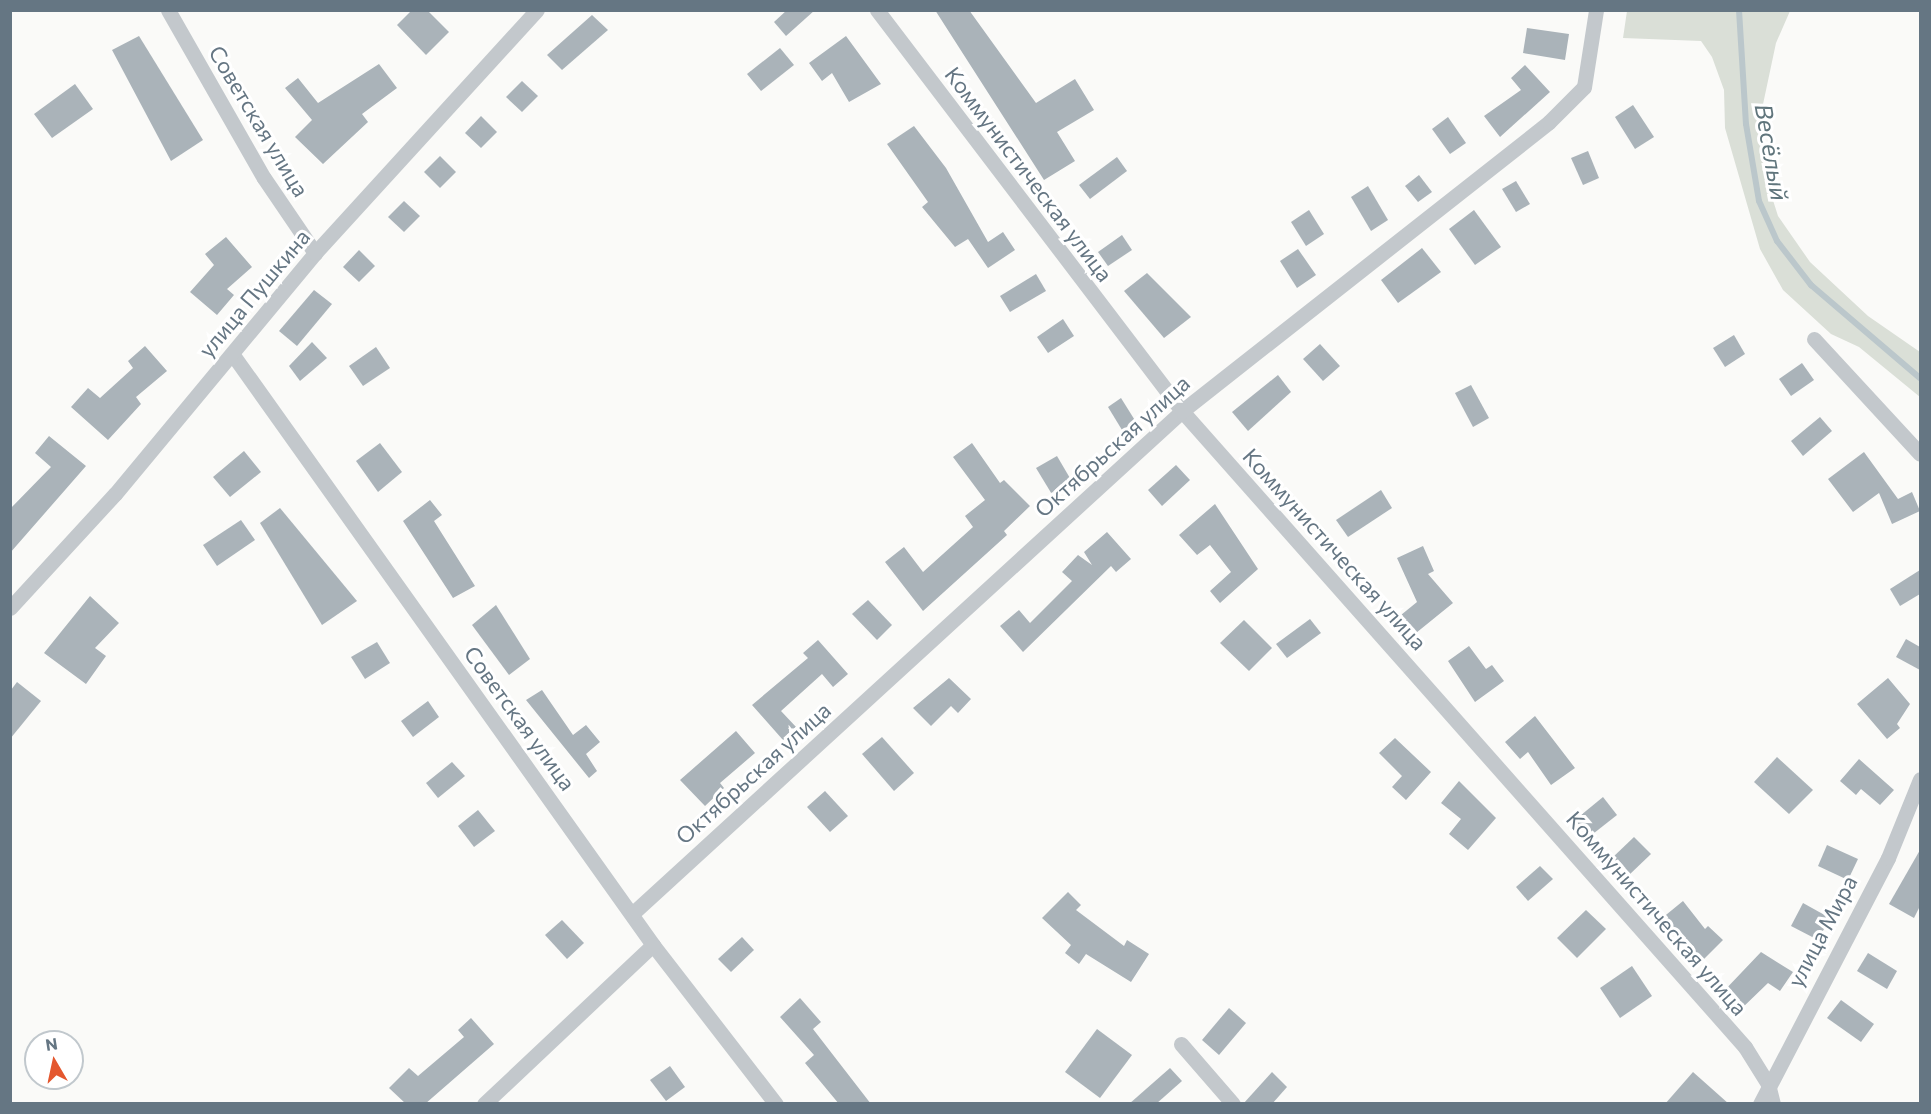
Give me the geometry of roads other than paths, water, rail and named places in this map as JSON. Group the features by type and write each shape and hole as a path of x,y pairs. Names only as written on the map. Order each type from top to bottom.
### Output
{"street":[{"name":"Советская улица","path":"168,10 264,178 315,253"},
{"name":"улица Пушкина","path":"10,608 233,355 315,253 537,10"},
{"name":"Коммунистическая улица","path":"877,10 1182,411 1745,1047 1768,1084 1773,1104"},
{"name":"Октябрьская улица","path":"633,914 1182,411 1549,122 1584,87 1596,10"},
{"path":"1814,339 1920,454"},
{"name":"Советская улица","path":"233,355 653,945 776,1104"},
{"name":"улица Мира","path":"1760,1104 1768,1084 1888,858 1920,779"},
{"path":"484,1104 653,945"},
{"path":"1181,1044 1233,1104"}],"waterway":[{"name":"Весёлый","path":"1739,10 1746,124 1759,201 1777,241 1811,285 1920,378"}]}
